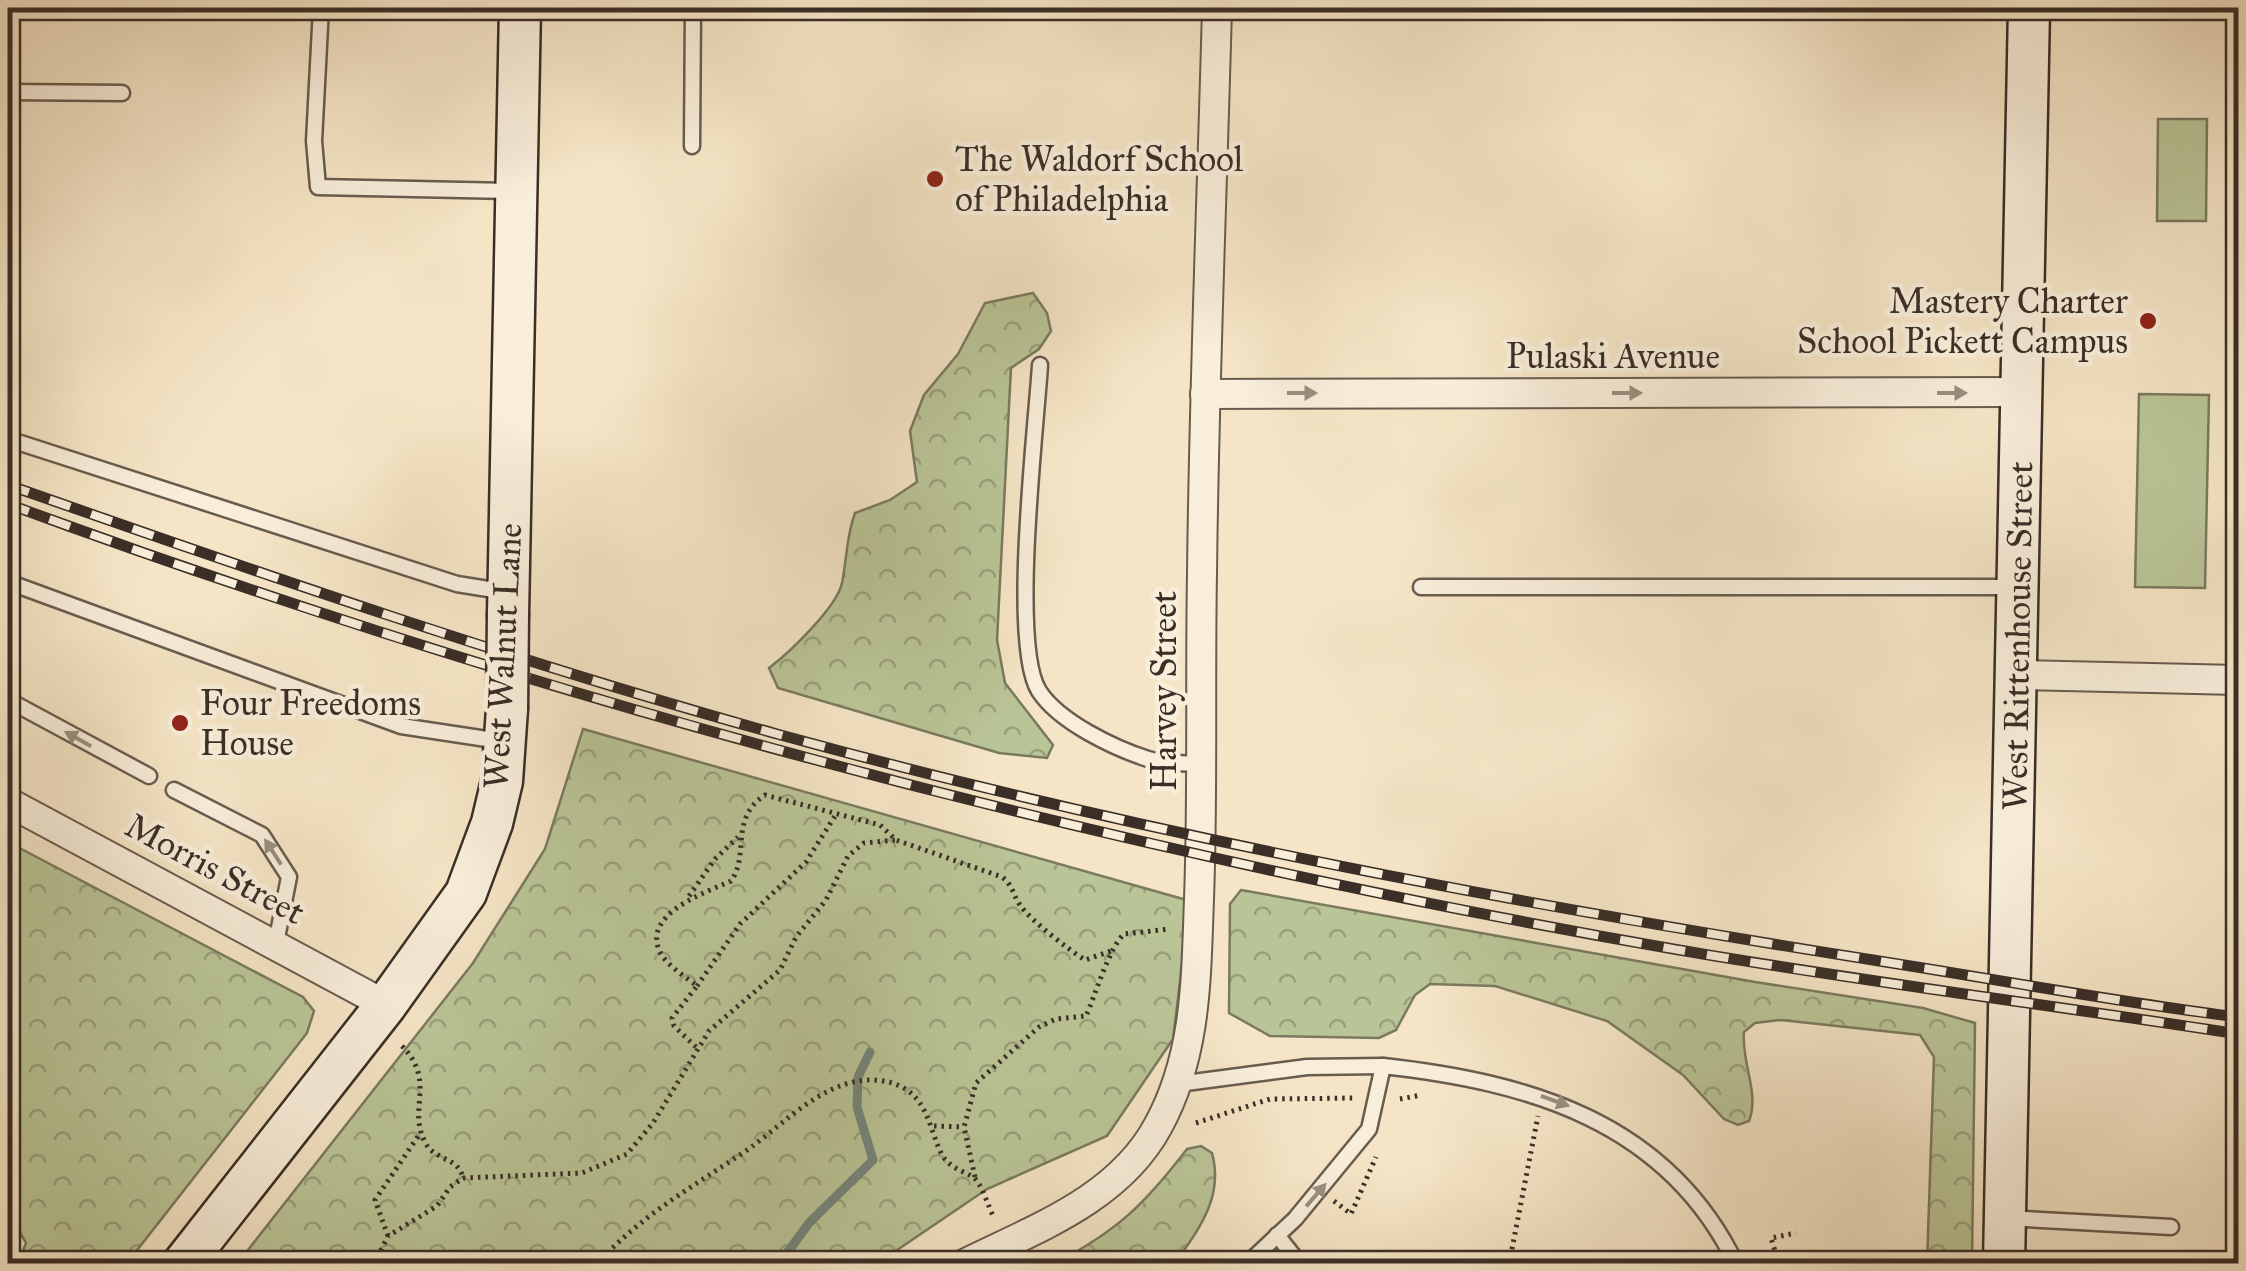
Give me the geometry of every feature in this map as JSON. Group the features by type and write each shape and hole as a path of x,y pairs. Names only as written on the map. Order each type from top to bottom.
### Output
{"street":[{"name":"West Walnut Lane","path":"184,1262 386,1004 466,893 492,823 506,726 520,8"},
{"name":"Harvey Street","path":"964,1264 1064,1215 1118,1176 1156,1130 1178,1084 1194,1010 1205,394 1217,8"},
{"name":"West Rittenhouse Street","path":"2004,1264 2029,8"},
{"name":"Pulaski Avenue","path":"1205,394 2022,392"},
{"path":"2018,675 2238,680"},
{"name":"Morris Street","path":"8,802 386,1004"}],"lane":[{"path":"321,8 314,141 318,186 516,191"},
{"path":"692,146 693,8"},
{"path":"8,92 122,93"},
{"path":"1040,365 1025,609 1032,676 1050,702 1086,729 1151,760 1201,764"},
{"path":"8,439 508,603"},
{"path":"8,582 401,726 506,726"},
{"path":"1421,587 2019,586"},
{"path":"8,700 148,776"},
{"path":"174,790 262,835 289,877 276,943"},
{"path":"1247,1264 1370,1129 1384,1066"},
{"path":"1178,1084 1307,1067 1384,1066 1508,1086 1559,1101 1630,1140 1686,1193 1736,1264"},
{"path":"2005,1218 2171,1227"},
{"path":"1277,1235 1300,1264"}],"path":[{"path":"697,986 659,949 665,922 688,898 715,859 738,837 754,805 765,795 802,801 880,825 896,840 1006,880 1022,908 1085,960 1114,950"},
{"path":"696,1047 674,1026 672,1018 740,924 806,862 836,814"},
{"path":"688,898 730,881 738,865 738,837"},
{"path":"374,1264 388,1236 437,1206 450,1187 463,1178 582,1173 616,1161 653,1122 696,1047 724,1015 780,970 796,937 820,910 856,847 896,840"},
{"path":"1006,1243 976,1178 964,1127 971,1094 988,1068 1039,1028 1056,1019 1086,1016 1092,989 1108,971 1124,934 1170,929"},
{"path":"402,1046 421,1074 421,1132 432,1152 454,1162 463,1178"},
{"path":"597,1264 658,1206 750,1147 798,1108 854,1084 891,1083 916,1097 934,1126 943,1156 952,1166 976,1178"},
{"path":"1400,1099 1440,1095"},
{"path":"1196,1123 1270,1100 1354,1098"},
{"path":"1521,1108 1552,1119"},
{"path":"1509,1264 1538,1114"},
{"path":"934,1126 964,1127"},
{"path":"388,1236 375,1200 421,1132"},
{"path":"1779,1264 1770,1238 1796,1232"}],"green space":[{"path":"2158,119 2207,119 2206,221 2157,221"},
{"path":"1033,293 1047,313 1051,331 1039,349 1011,368 997,640 1005,683 1053,745 1047,758 999,753 778,688 769,668 811,629 838,593 855,513 890,500 917,482 910,431 924,395 958,354 985,303"},
{"path":"2139,394 2209,395 2205,588 2135,587"},
{"path":"583,729 1190,901 1173,1039 1107,1136 987,1189 878,1263 237,1264 473,963 545,849"},
{"path":"8,842 303,997 314,1011 307,1033 127,1263 18,1263 26,1243 8,1211"},
{"path":"1241,890 1755,982 1923,1008 1975,1023 1972,1263 1927,1263 1934,1057 1920,1035 1781,1020 1755,1023 1744,1032 1752,1110 1749,1121 1738,1125 1724,1119 1683,1075 1607,1021 1495,986 1430,984 1415,995 1396,1030 1379,1038 1270,1036 1229,1013 1230,904"},
{"path":"1201,1146 1212,1153 1212,1198 1175,1263 1056,1263 1113,1227 1143,1201 1187,1149"}],"waterway":[{"path":"779,1264 809,1223 873,1160 857,1107 858,1077 870,1052"}],"railway":[{"path":"8,485 294,584 583,677 777,734 1048,803 1322,862 1597,914 2238,1017"},
{"path":"8,504 417,644 624,706 1043,818 1254,867 1679,950 2238,1034"}],"place":[{"name":"The Waldorf School of Philadelphia","path":"935,179"},
{"name":"Mastery Charter School Pickett Campus","path":"2148,321"},
{"name":"Four Freedoms House","path":"180,723"}]}
